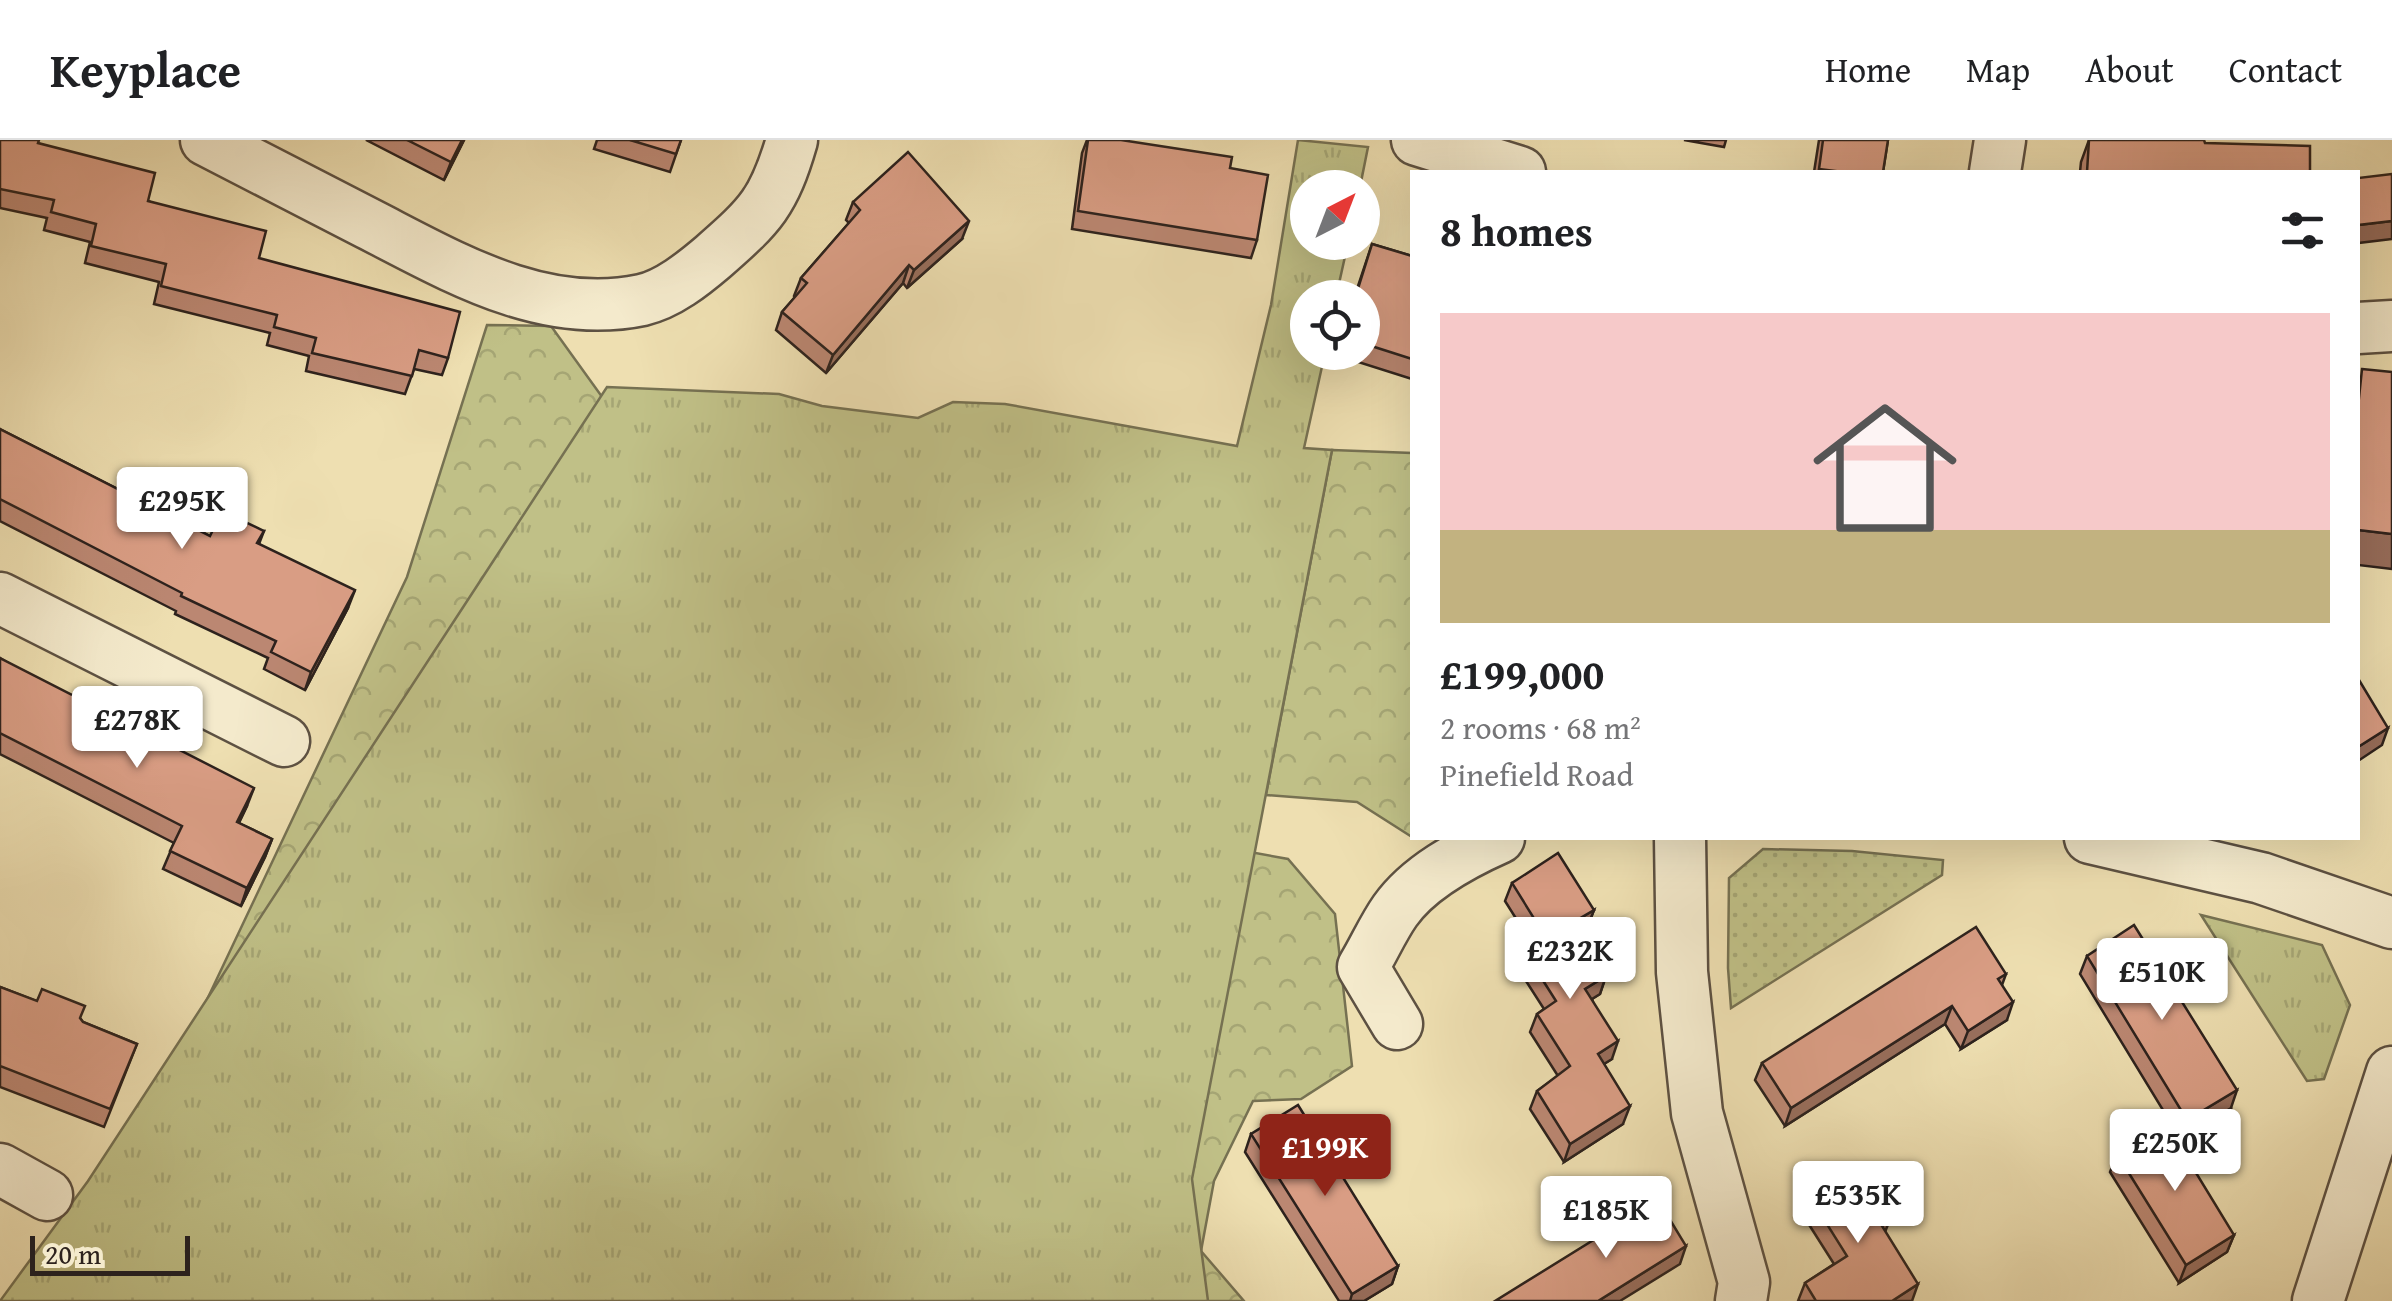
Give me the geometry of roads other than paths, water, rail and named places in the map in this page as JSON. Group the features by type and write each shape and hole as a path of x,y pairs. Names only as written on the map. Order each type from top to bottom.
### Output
{"street":[{"path":"206,140 473,277 529,296 575,304 645,300 706,262 762,212 781,178 792,140"},
{"path":"1417,140 1514,170"},
{"path":"1995,170 2000,140"},
{"path":"2360,328 2392,326"},
{"path":"0,598 284,741"},
{"path":"1397,1024 1363,967 1396,910 1416,889 1469,851 1494,840"},
{"path":"1680,840 1682,972 1696,1113 1744,1282 1741,1301"},
{"path":"2099,840 2261,878 2392,923"},
{"path":"2318,1301 2392,1072"},
{"path":"0,1169 48,1195"}]}
